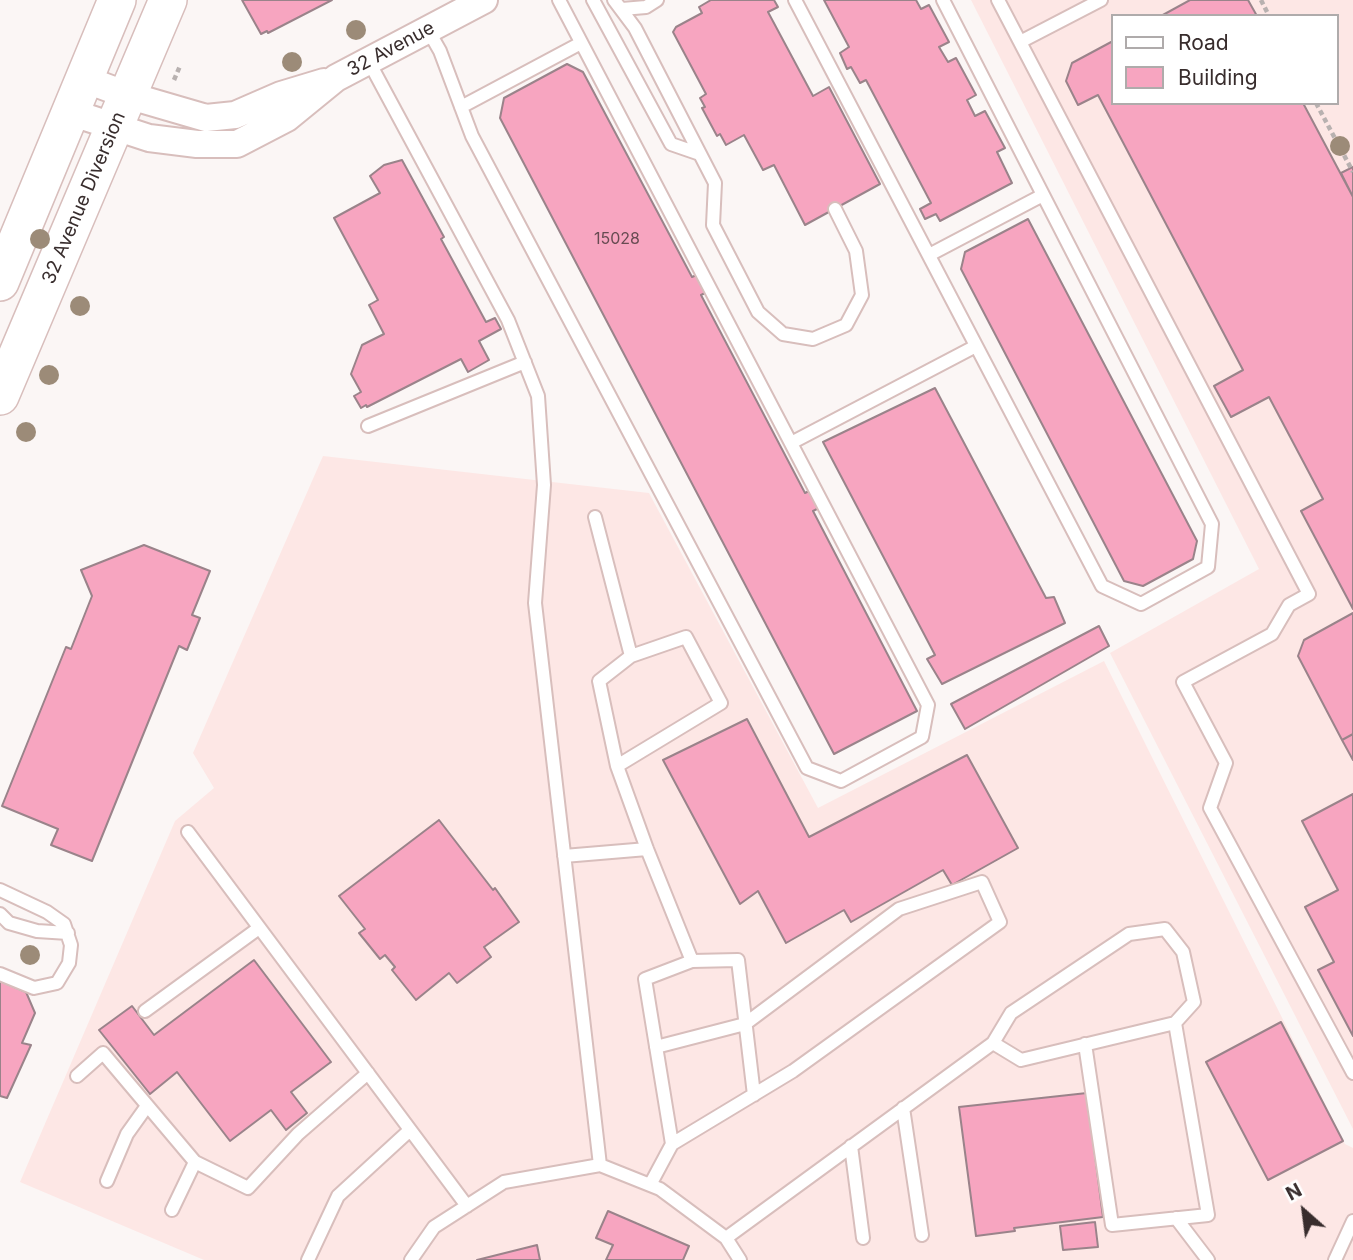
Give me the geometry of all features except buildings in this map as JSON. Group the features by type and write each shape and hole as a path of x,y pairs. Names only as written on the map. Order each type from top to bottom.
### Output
{"main road":[{"path":"0,282 117,0"},
{"name":"32 Avenue Diversion","path":"0,396 168,0"}],"street":[{"name":"32 Avenue","path":"84,79 149,138 197,144 237,144 287,118 336,78 428,30 453,7 484,0"},
{"name":"32 Avenue","path":"70,112 120,111 206,118 235,115 281,95 336,78"}],"lane":[{"path":"428,30 440,51 472,136 807,768 841,781 922,737 928,705 559,0"},
{"path":"593,0 671,144 700,154"},
{"path":"618,5 646,7 657,0"},
{"path":"795,0 1102,586 1141,604 1208,567 1212,524 943,0"},
{"path":"998,0 1309,594 1289,605 1272,634 1183,682 1226,763 1210,808 1353,1073"},
{"path":"1020,42 1101,0"},
{"path":"618,5 635,28 715,183 713,225 758,312 783,334 813,339 846,325 862,295 856,251 835,209"},
{"path":"461,107 581,43"},
{"path":"368,60 509,320 538,396 544,485 535,603 600,1165"},
{"path":"929,255 1043,195"},
{"path":"791,443 976,345"},
{"path":"368,426 525,362"},
{"path":"595,517 631,656"},
{"path":"617,765 721,704 686,637 631,656 599,681 617,765 692,961"},
{"path":"188,832 467,1206"},
{"path":"564,856 647,849"},
{"path":"650,1185 672,1144 793,1072 1000,922 982,883 899,909 745,1024 656,1046"},
{"path":"0,890 64,923 71,945 69,962 57,983 34,988 0,974"},
{"path":"0,914 9,923 37,931 68,933"},
{"path":"145,1011 260,928"},
{"path":"726,1238 993,1042 1011,1013 1129,934 1165,929 1183,952 1194,1002 1175,1023 1021,1060 993,1042"},
{"path":"672,1144 645,979 692,961 738,960 754,1095"},
{"path":"1085,1044 1112,1225 1208,1215 1175,1023"},
{"path":"77,1076 103,1053 195,1162 248,1188 298,1134 368,1073"},
{"path":"107,1181 127,1134 147,1105"},
{"path":"904,1108 922,1235"},
{"path":"308,1260 338,1196 410,1130"},
{"path":"851,1146 863,1237"},
{"path":"172,1210 195,1162"},
{"path":"411,1260 434,1227 505,1181 600,1165 660,1189 726,1238 740,1260"},
{"path":"1176,1218 1208,1260"},
{"path":"1335,1260 1353,1221"}],"path":[{"path":"1317,105 1353,172"}],"shaded area":[{"path":"971,0 1353,0 1353,1129 1110,653 1259,569"},
{"path":"323,456 649,493 818,808 1104,661 1345,1144 1353,1148 1353,1260 204,1260 20,1182 175,821 214,788 193,753"}]}
